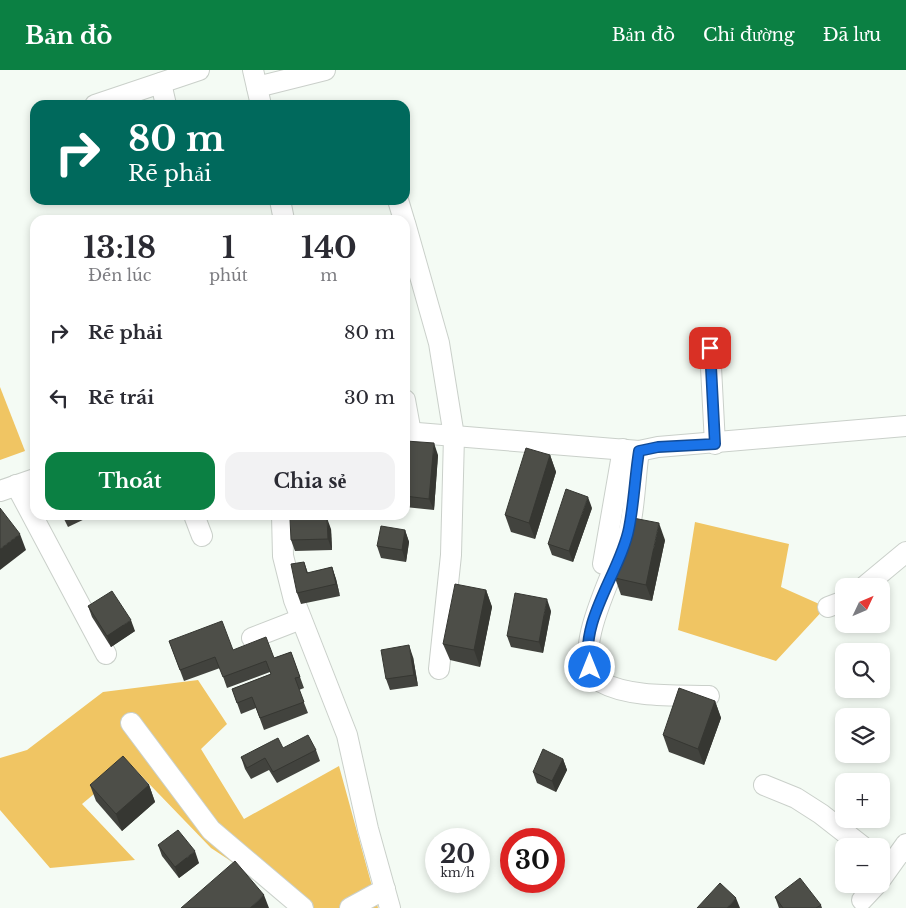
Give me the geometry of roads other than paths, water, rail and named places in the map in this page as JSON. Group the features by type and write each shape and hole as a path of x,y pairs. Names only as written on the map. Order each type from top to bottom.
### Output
{"street":[{"path":"110,100 199,70"},
{"path":"257,87 325,70"},
{"path":"161,83 165,100"},
{"path":"410,240 439,344 454,436 451,555 439,669"},
{"path":"710,348 715,444"},
{"path":"410,433 631,450 906,426"},
{"path":"603,564 631,450"},
{"path":"631,450 629,529 594,617 588,658 590,667 600,682 621,688 650,694 709,696"},
{"path":"17,485 30,510"},
{"path":"35,520 106,654"},
{"path":"196,520 202,536"},
{"path":"282,520 283,556 294,600 334,696 347,735 368,830 388,898 350,908"},
{"path":"875,578 906,552"},
{"path":"252,638 301,619"},
{"path":"131,723 211,830 302,908"},
{"path":"764,785 796,798 821,814 852,838"},
{"path":"890,863 906,844"},
{"path":"862,900 867,893"}]}
